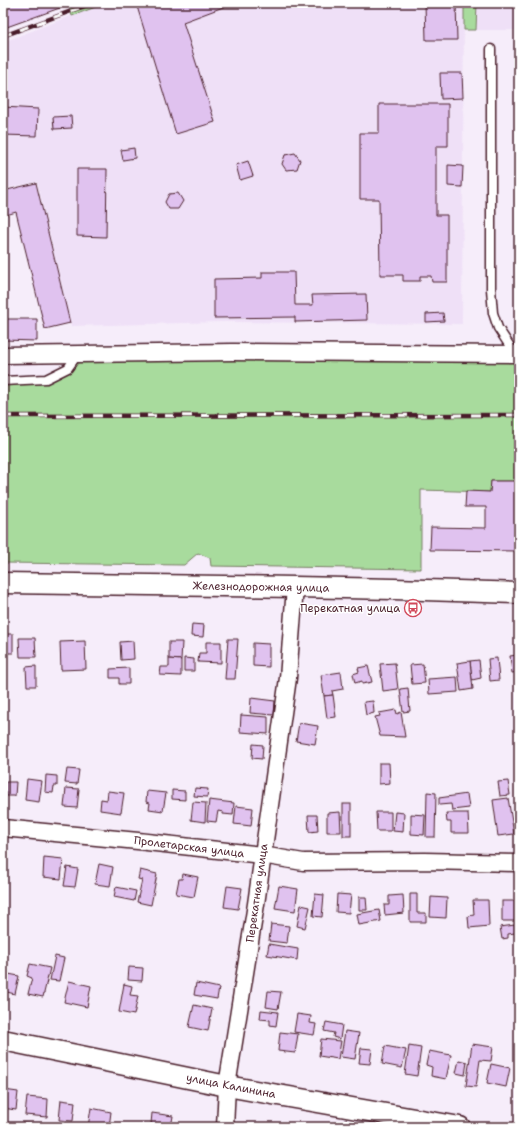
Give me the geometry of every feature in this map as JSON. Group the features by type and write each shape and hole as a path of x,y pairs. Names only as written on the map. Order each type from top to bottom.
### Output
{"street":[{"path":"3,355 233,352 517,355"},
{"name":"Железнодорожная улица","path":"3,584 295,587 519,593"},
{"name":"Перекатная улица","path":"225,1127 227,1086 256,904 288,678 295,587"},
{"name":"Пролетарская улица","path":"3,828 262,855 303,862 425,861 519,863"},
{"name":"улица Калинина","path":"3,1040 227,1086 460,1127"}],"lane":[{"path":"491,49 493,313 498,328 517,355"},
{"path":"3,381 46,379 68,368 78,354"}],"shaded area":[{"path":"105,3 464,3 462,324 221,322 71,326 37,182 3,189 3,42"},
{"path":"477,3 519,3 519,308 516,308 516,30 476,30"}],"green space":[{"path":"68,3 106,3 72,16"},
{"path":"464,3 477,3 476,30 464,30"},
{"path":"78,354 519,354 519,481 491,481 490,492 421,490 421,569 211,566 210,558 198,553 184,565 3,563 3,381 46,379 68,368"}],"building":[{"path":"3,3 68,3 68,5 4,28"},
{"path":"136,3 234,3 183,22 215,122 176,134"},
{"path":"425,3 456,3 457,40 426,40"},
{"path":"440,73 462,73 463,98 441,99"},
{"path":"379,104 448,104 448,146 436,146 436,215 447,215 447,282 432,282 431,276 420,276 420,281 403,281 403,275 380,275 379,199 360,199 360,133 379,133"},
{"path":"3,107 38,109 37,136 3,135"},
{"path":"71,116 72,128 54,129 53,117"},
{"path":"134,148 135,158 123,160 121,150"},
{"path":"295,153 300,160 297,169 286,170 282,164 285,155"},
{"path":"248,161 253,176 240,180 236,165"},
{"path":"448,165 463,166 462,187 448,186"},
{"path":"77,169 107,169 106,237 77,236"},
{"path":"36,183 70,323 45,329 16,212 3,216 3,191"},
{"path":"178,193 183,201 178,209 169,209 165,202 169,194"},
{"path":"262,272 294,272 295,305 313,305 312,295 366,294 367,320 295,322 295,317 214,318 214,279 262,278"},
{"path":"443,313 444,321 426,322 426,314"},
{"path":"3,319 37,319 37,341 3,340"},
{"path":"491,481 519,481 519,551 430,550 431,527 486,528 486,507 465,507 466,491 490,492"},
{"path":"192,624 204,625 203,637 191,636"},
{"path":"4,634 13,634 13,653 4,653"},
{"path":"19,638 35,638 36,657 20,657"},
{"path":"228,639 238,639 235,679 225,679"},
{"path":"85,641 86,669 61,670 60,642"},
{"path":"133,641 134,659 121,660 120,642"},
{"path":"169,642 182,642 181,660 169,659"},
{"path":"206,642 221,642 221,663 198,662 199,653 206,653"},
{"path":"253,643 269,644 269,667 253,666"},
{"path":"517,655 519,672 512,673 510,656"},
{"path":"184,658 194,659 194,671 184,671"},
{"path":"497,658 499,680 490,681 488,659"},
{"path":"169,659 181,660 181,676 160,675 161,667 169,667"},
{"path":"479,660 481,678 472,680 470,661"},
{"path":"470,661 473,689 461,691 457,663"},
{"path":"395,663 398,689 383,691 380,664"},
{"path":"423,664 425,683 412,684 410,665"},
{"path":"36,666 36,686 27,686 26,667"},
{"path":"368,666 372,682 362,684 362,681 355,683 353,674 359,672 358,668"},
{"path":"129,668 129,684 119,684 119,678 110,678 110,669"},
{"path":"341,672 343,689 332,691 333,695 324,696 321,675"},
{"path":"457,677 458,692 429,694 428,679"},
{"path":"408,688 410,711 403,712 400,689"},
{"path":"333,695 336,717 327,718 324,696"},
{"path":"251,698 275,701 274,715 250,713"},
{"path":"373,701 374,713 366,715 364,702"},
{"path":"396,710 397,714 401,712 405,737 380,736 375,717 380,716 379,713"},
{"path":"241,715 268,717 268,734 240,732"},
{"path":"299,723 318,726 315,744 296,741"},
{"path":"253,744 263,745 262,759 252,758"},
{"path":"379,763 389,763 390,783 379,784"},
{"path":"67,769 79,770 77,784 65,783"},
{"path":"46,775 57,776 57,786 54,786 53,793 45,792"},
{"path":"27,779 42,781 39,802 25,800"},
{"path":"508,781 510,795 500,796 498,782"},
{"path":"6,782 16,782 15,796 6,796"},
{"path":"66,788 79,789 77,808 64,807"},
{"path":"195,788 208,789 207,797 194,796"},
{"path":"172,790 185,791 185,800 172,799"},
{"path":"108,791 124,793 121,813 100,810 101,799 107,800"},
{"path":"147,791 166,793 163,811 149,809 150,803 146,802"},
{"path":"427,792 436,793 435,837 426,837"},
{"path":"467,794 469,808 452,810 451,804 439,805 439,798"},
{"path":"508,798 514,834 498,836 493,800"},
{"path":"209,800 234,803 233,815 223,814 223,812 218,811 216,822 207,821"},
{"path":"193,802 206,803 205,822 191,820"},
{"path":"343,804 351,804 351,836 343,836"},
{"path":"236,806 253,808 251,826 234,824"},
{"path":"340,812 341,832 327,832 327,813"},
{"path":"376,812 391,812 391,831 377,831"},
{"path":"395,812 404,813 403,832 393,831"},
{"path":"446,813 468,813 469,833 451,833 451,822 447,822"},
{"path":"411,814 425,815 424,835 411,834"},
{"path":"308,815 317,815 318,831 309,832"},
{"path":"44,857 63,859 61,879 43,877"},
{"path":"99,864 113,867 110,886 95,884"},
{"path":"67,867 78,869 75,887 64,886"},
{"path":"140,870 157,874 151,905 137,902 142,880 138,879"},
{"path":"183,874 198,877 194,897 176,894 179,879 182,879"},
{"path":"227,886 242,888 238,909 224,907"},
{"path":"279,886 298,889 295,911 275,908"},
{"path":"116,887 136,891 134,901 114,897"},
{"path":"315,894 324,895 322,917 313,916"},
{"path":"337,894 351,895 349,913 336,912"},
{"path":"410,894 417,894 417,913 426,913 426,922 410,922"},
{"path":"403,895 404,913 385,915 384,905 389,905 389,896"},
{"path":"359,897 366,897 367,910 359,910"},
{"path":"431,897 447,898 446,918 430,917"},
{"path":"473,900 488,900 489,926 469,928 468,916 474,915"},
{"path":"502,901 515,901 515,921 502,921"},
{"path":"301,905 310,907 305,928 297,926"},
{"path":"379,910 381,921 359,925 357,914"},
{"path":"271,924 289,926 287,943 269,941"},
{"path":"515,925 515,933 508,934 508,938 502,939 500,927"},
{"path":"269,944 298,949 297,960 267,955"},
{"path":"55,956 64,958 59,981 50,980"},
{"path":"30,964 50,968 43,997 28,994 32,978 27,976"},
{"path":"129,967 143,968 142,981 128,980"},
{"path":"3,973 19,976 15,994 3,991"},
{"path":"69,981 91,986 87,1007 64,1002"},
{"path":"196,983 219,988 217,999 194,995"},
{"path":"124,984 132,986 130,995 138,996 134,1015 119,1012"},
{"path":"268,991 281,992 278,1009 266,1007"},
{"path":"194,1005 212,1009 208,1031 189,1027"},
{"path":"261,1010 278,1012 276,1026 270,1025 270,1020 260,1019"},
{"path":"297,1014 311,1016 310,1023 316,1024 314,1035 294,1032"},
{"path":"326,1022 342,1025 340,1039 333,1037 334,1033 324,1031"},
{"path":"345,1031 359,1033 355,1059 341,1057"},
{"path":"280,1032 298,1034 295,1053 278,1051"},
{"path":"321,1039 341,1041 338,1059 319,1056"},
{"path":"472,1044 493,1047 491,1061 480,1060 476,1087 466,1086"},
{"path":"385,1046 406,1050 402,1068 382,1064"},
{"path":"409,1046 421,1048 417,1076 405,1074"},
{"path":"361,1048 372,1049 370,1064 359,1063"},
{"path":"429,1051 451,1055 446,1079 431,1076 432,1067 426,1065"},
{"path":"459,1060 467,1062 465,1075 456,1073"},
{"path":"491,1064 510,1068 506,1087 487,1083"},
{"path":"4,1090 18,1092 16,1110 3,1108"},
{"path":"27,1097 48,1099 47,1117 25,1115"},
{"path":"61,1100 75,1102 73,1121 59,1120"},
{"path":"91,1108 111,1112 109,1127 88,1127"},
{"path":"152,1113 173,1116 171,1127 151,1124"},
{"path":"21,1123 38,1124 37,1127 21,1127"}],"railway":[{"path":"3,36 93,3"},
{"path":"3,416 519,415"}],"place":[{"name":"Перекатная улица","path":"413,608"}]}
